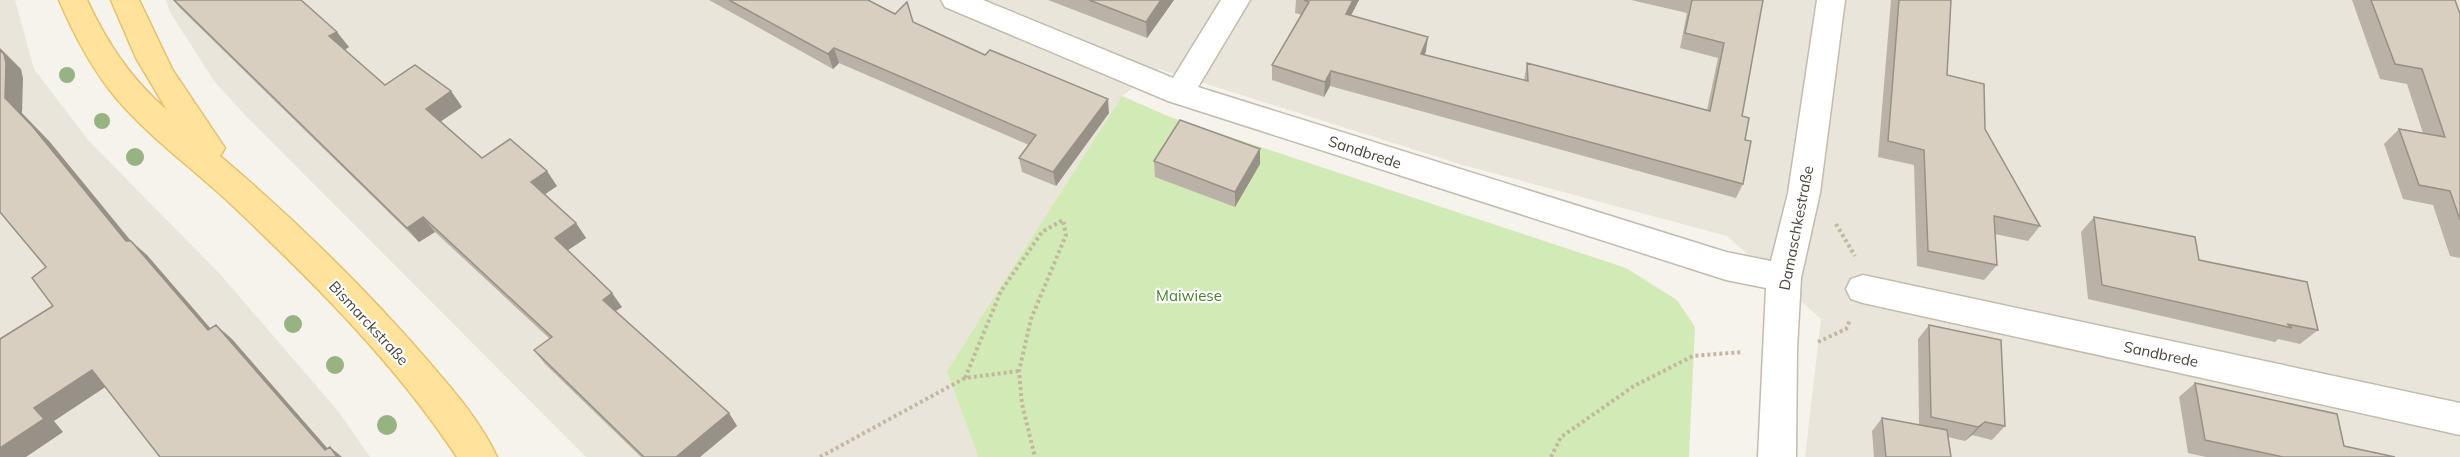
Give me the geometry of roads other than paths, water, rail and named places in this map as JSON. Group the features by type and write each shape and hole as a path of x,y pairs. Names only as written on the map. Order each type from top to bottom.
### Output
{"main road":[{"name":"Bismarckstraße","path":"73,0 102,56 137,102 248,200 400,354 460,429 478,457"},
{"name":"Bismarckstraße","path":"124,0 137,32 172,96 248,200"}],"street":[{"name":"Sandbrede","path":"955,0 1179,93 1726,266 1784,279"},
{"path":"1179,93 1236,0"},
{"name":"Damaschkestraße","path":"1777,457 1779,349 1784,279 1804,193 1832,0"},
{"name":"Sandbrede","path":"1863,289 2460,419"}],"park label":[{"name":"Maiwiese","path":"1189,295"}]}
